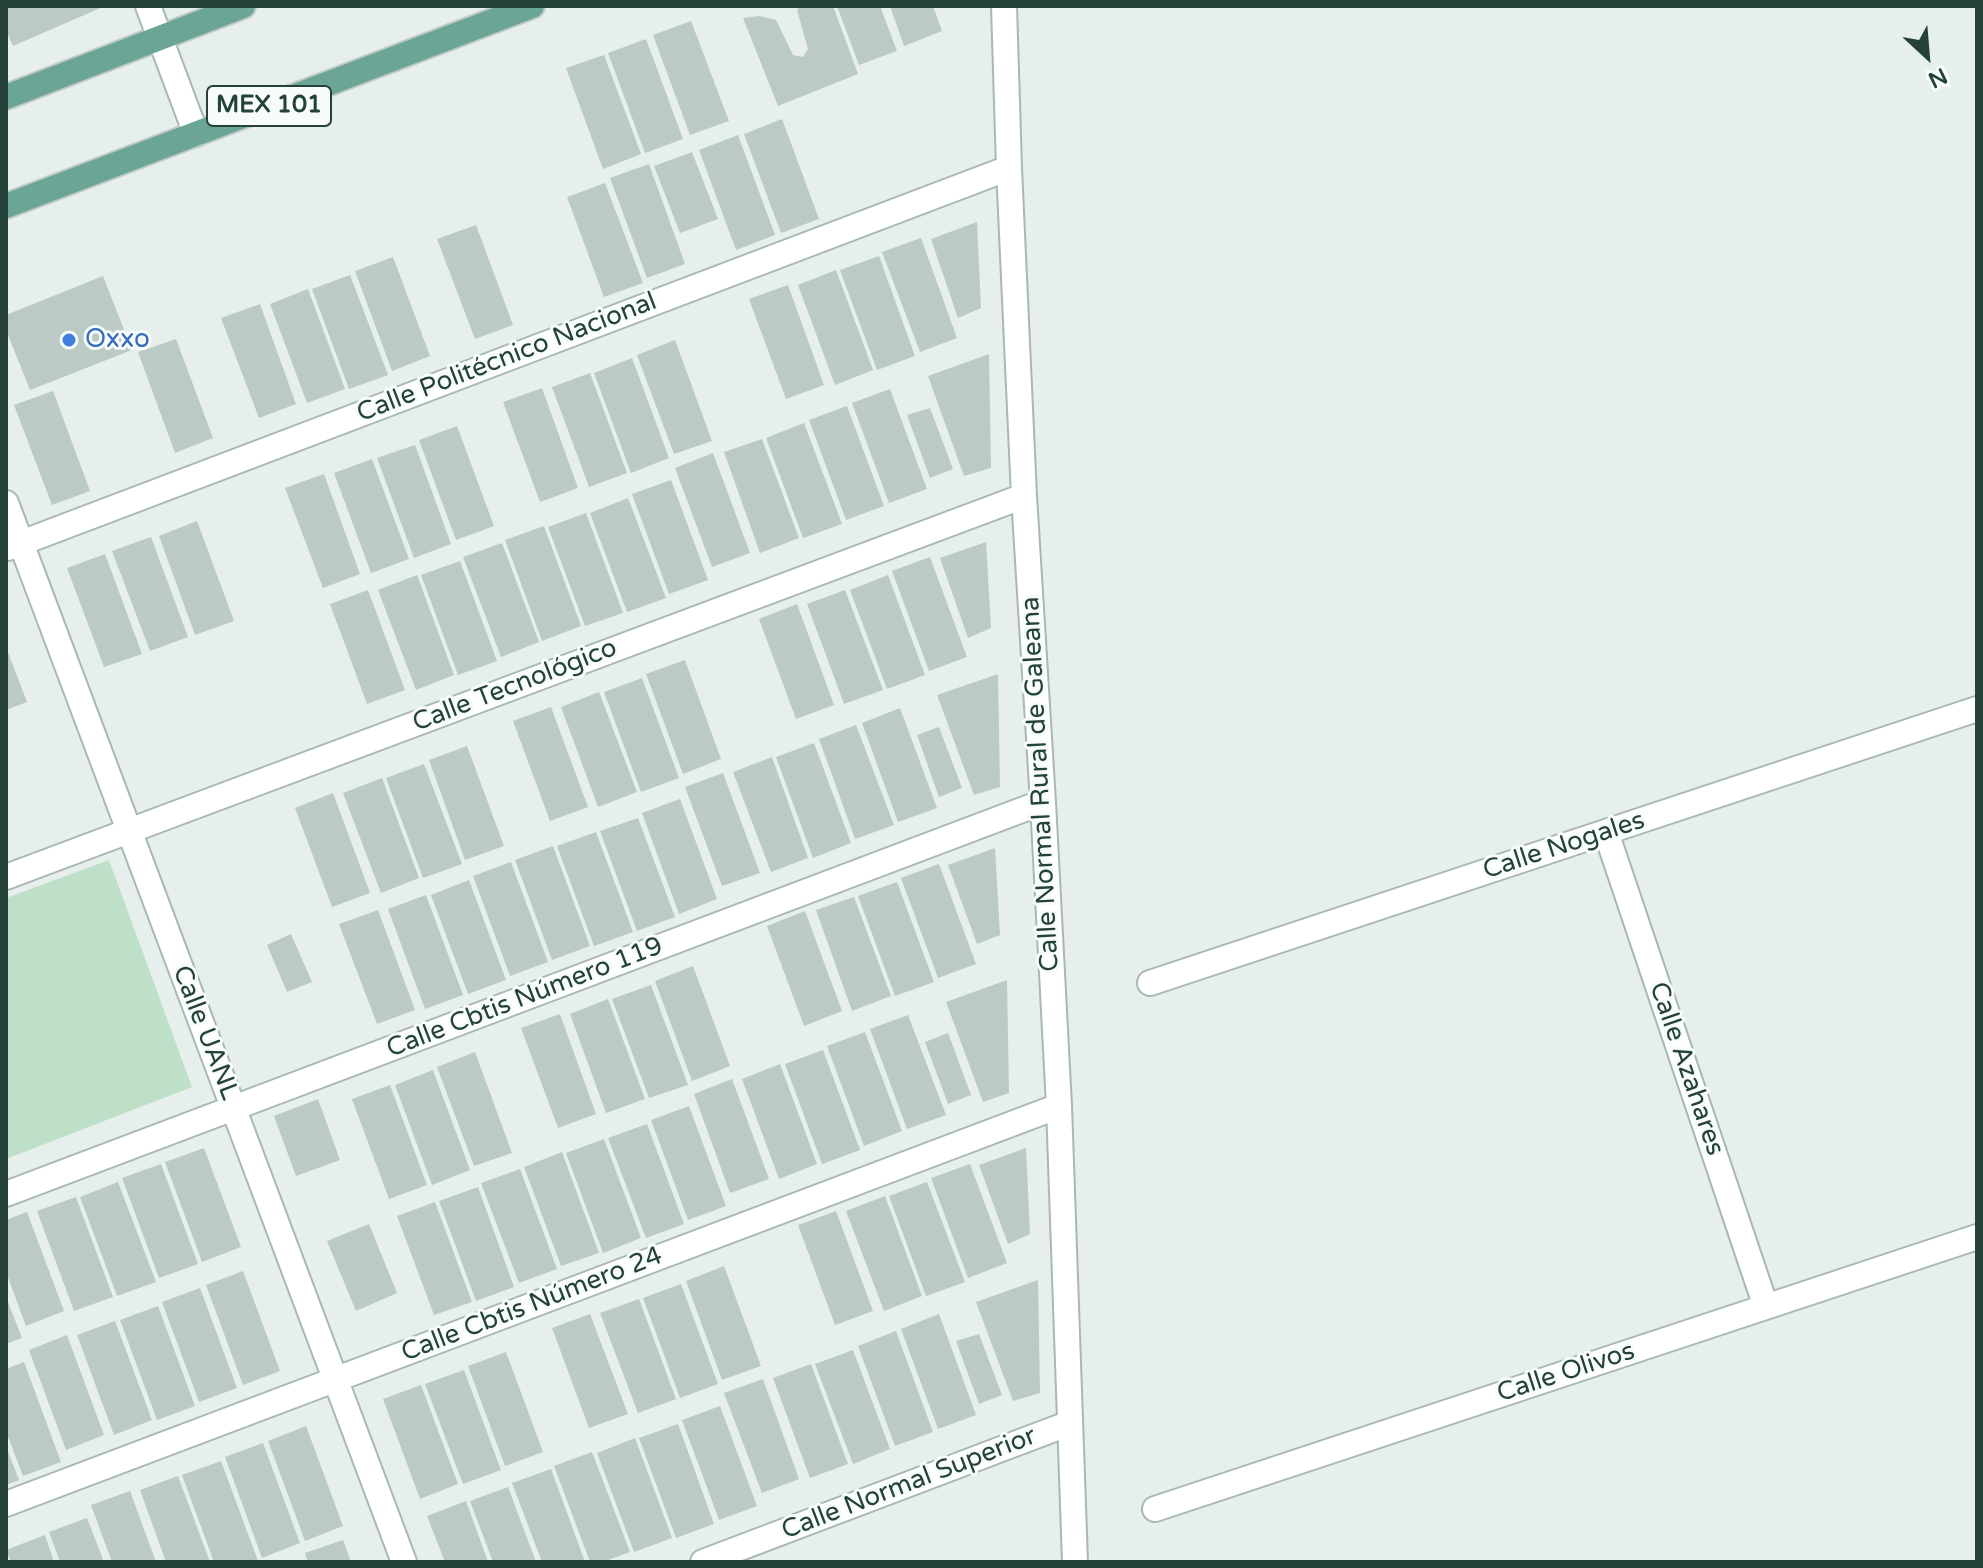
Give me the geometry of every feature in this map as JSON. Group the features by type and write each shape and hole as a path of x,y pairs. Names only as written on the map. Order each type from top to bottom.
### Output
{"main road":[{"path":"6,97 243,6"},
{"name":"MEX 101","path":"6,206 532,6"}],"street":[{"path":"148,6 196,134"},
{"name":"Calle Normal Rural de Galeana","path":"1004,6 1024,496 1059,1106 1075,1562"},
{"name":"Calle Politécnico Nacional","path":"14,546 1009,168"},
{"name":"Calle Tecnológico","path":"6,877 1024,496"},
{"name":"Calle UANL","path":"6,503 14,546 129,831 404,1562"},
{"name":"Calle Nogales","path":"1150,983 1977,709"},
{"name":"Calle Cbtis Número 119","path":"6,1194 1043,802"},
{"name":"Calle Azahares","path":"1606,832 1766,1307"},
{"name":"Calle Cbtis Número 24","path":"6,1504 1059,1106"},
{"name":"Calle Olivos","path":"1155,1509 1977,1237"},
{"name":"Calle Normal Superior","path":"703,1562 1070,1423"}],"green space":[{"path":"109,860 192,1087 6,1159 6,898"}],"building":[{"path":"6,6 105,6 13,46 6,30"},
{"path":"801,6 833,6 858,74 778,106 743,18 759,16 776,20 793,55 803,57 808,49 797,10"},
{"path":"837,6 880,6 897,51 859,65"},
{"path":"890,6 933,6 942,31 904,46"},
{"path":"691,21 729,121 690,135 653,35"},
{"path":"646,39 683,139 645,153 608,53"},
{"path":"604,55 641,154 603,169 566,68"},
{"path":"782,119 819,219 781,233 744,134"},
{"path":"738,135 775,235 736,250 699,150"},
{"path":"692,152 718,219 680,233 654,166"},
{"path":"649,164 685,264 647,278 610,178"},
{"path":"605,183 643,283 604,297 567,197"},
{"path":"977,222 981,308 958,318 931,239"},
{"path":"476,225 513,325 475,339 437,239"},
{"path":"921,238 957,338 920,352 882,252"},
{"path":"879,256 915,356 877,370 840,270"},
{"path":"393,257 430,356 392,371 355,271"},
{"path":"836,270 873,370 835,385 798,285"},
{"path":"350,275 388,375 349,389 312,289"},
{"name":"Oxxo","path":"103,276 132,350 30,390 6,330 6,315"},
{"path":"788,285 824,385 786,399 749,299"},
{"path":"308,289 345,389 307,403 270,304"},
{"path":"260,304 296,404 259,418 221,318"},
{"path":"176,339 213,438 175,453 138,352"},
{"path":"675,340 712,441 674,454 637,355"},
{"path":"989,354 991,468 964,476 928,376"},
{"path":"632,358 669,458 631,473 594,373"},
{"path":"590,373 627,473 589,487 552,387"},
{"path":"542,388 578,488 540,502 503,402"},
{"path":"890,389 927,489 889,503 852,403"},
{"path":"53,391 90,491 52,505 14,405"},
{"path":"847,406 884,506 846,520 809,420"},
{"path":"930,408 953,469 930,478 907,415"},
{"path":"804,423 842,524 803,538 766,438"},
{"path":"457,426 494,526 456,540 419,440"},
{"path":"762,439 799,538 760,553 724,452"},
{"path":"415,445 451,544 414,558 377,458"},
{"path":"713,453 750,553 712,567 675,468"},
{"path":"372,459 409,559 371,573 334,473"},
{"path":"324,474 360,574 323,588 285,488"},
{"path":"671,480 708,580 669,594 632,494"},
{"path":"628,498 666,598 627,612 590,513"},
{"path":"586,513 623,613 585,626 548,527"},
{"path":"197,521 234,621 195,635 159,536"},
{"path":"544,526 581,626 542,641 505,540"},
{"path":"151,537 188,637 150,651 112,551"},
{"path":"986,542 991,628 968,638 940,558"},
{"path":"502,543 539,642 501,657 463,557"},
{"path":"105,554 142,654 104,667 67,568"},
{"path":"930,557 967,657 929,671 892,571"},
{"path":"460,561 497,661 458,675 421,575"},
{"path":"417,575 454,675 416,690 378,590"},
{"path":"888,575 925,675 887,689 850,590"},
{"path":"368,590 405,690 367,704 330,604"},
{"path":"845,590 883,690 844,704 807,604"},
{"path":"797,604 834,705 796,719 759,619"},
{"path":"6,647 27,702 6,710"},
{"path":"685,660 721,759 683,774 646,674"},
{"path":"998,674 1000,787 974,795 937,695"},
{"path":"642,678 679,778 641,792 604,692"},
{"path":"599,692 637,792 598,807 561,707"},
{"path":"551,707 588,807 550,821 513,721"},
{"path":"900,708 937,808 898,822 862,723"},
{"path":"856,725 894,825 855,839 819,739"},
{"path":"939,727 962,788 939,797 917,735"},
{"path":"814,743 851,843 813,858 776,757"},
{"path":"467,746 504,846 465,860 429,760"},
{"path":"772,757 808,858 771,872 733,772"},
{"path":"424,764 462,864 423,878 386,778"},
{"path":"723,773 760,873 722,886 685,787"},
{"path":"382,778 419,878 381,893 343,793"},
{"path":"333,793 370,893 332,907 295,808"},
{"path":"680,799 717,899 679,914 642,813"},
{"path":"638,818 675,917 637,931 600,831"},
{"path":"596,832 633,932 594,946 557,846"},
{"path":"553,846 590,946 552,960 515,860"},
{"path":"995,848 1000,935 977,944 948,865"},
{"path":"511,862 548,962 510,976 473,876"},
{"path":"939,864 976,964 938,978 901,878"},
{"path":"469,880 506,980 468,994 431,895"},
{"path":"897,882 934,982 895,996 858,896"},
{"path":"426,895 463,995 425,1009 388,909"},
{"path":"854,897 891,996 852,1011 816,910"},
{"path":"378,910 415,1010 377,1024 339,924"},
{"path":"805,911 842,1011 804,1026 767,926"},
{"path":"291,934 312,982 287,992 267,945"},
{"path":"693,966 730,1066 692,1081 655,981"},
{"path":"1007,980 1009,1093 983,1102 946,1002"},
{"path":"651,985 688,1085 649,1098 612,999"},
{"path":"608,999 645,1099 606,1113 570,1014"},
{"path":"560,1014 596,1114 558,1128 521,1028"},
{"path":"908,1015 946,1115 907,1129 870,1029"},
{"path":"865,1032 902,1131 864,1146 827,1046"},
{"path":"948,1033 971,1095 948,1104 925,1042"},
{"path":"823,1050 860,1150 822,1164 785,1064"},
{"path":"475,1052 512,1153 474,1166 437,1067"},
{"path":"780,1064 817,1164 779,1179 742,1079"},
{"path":"433,1070 470,1170 432,1185 395,1085"},
{"path":"732,1079 769,1179 730,1193 694,1094"},
{"path":"390,1085 427,1185 389,1199 352,1099"},
{"path":"318,1099 340,1160 296,1176 274,1116"},
{"path":"689,1106 726,1206 688,1220 651,1120"},
{"path":"647,1124 684,1224 646,1238 608,1138"},
{"path":"604,1139 641,1238 603,1253 566,1153"},
{"path":"204,1148 241,1247 202,1262 165,1162"},
{"path":"1026,1148 1030,1234 1008,1244 979,1165"},
{"path":"562,1152 599,1253 561,1266 524,1167"},
{"path":"161,1164 198,1264 159,1278 122,1178"},
{"path":"970,1164 1007,1263 968,1278 931,1178"},
{"path":"520,1169 557,1269 519,1283 481,1183"},
{"path":"118,1182 156,1282 117,1296 80,1197"},
{"path":"927,1182 965,1282 926,1296 889,1196"},
{"path":"478,1187 514,1287 476,1301 439,1201"},
{"path":"885,1196 922,1296 884,1311 846,1211"},
{"path":"76,1197 113,1297 74,1311 37,1211"},
{"path":"435,1202 472,1302 434,1315 397,1216"},
{"path":"836,1211 873,1311 835,1325 798,1225"},
{"path":"27,1212 64,1311 26,1326 6,1272 6,1220"},
{"path":"369,1224 397,1293 356,1311 327,1241"},
{"path":"724,1266 761,1366 722,1380 686,1281"},
{"path":"243,1271 280,1371 243,1385 206,1285"},
{"path":"1038,1280 1040,1393 1013,1401 976,1302"},
{"path":"681,1284 718,1384 680,1398 643,1298"},
{"path":"200,1288 237,1388 199,1402 162,1302"},
{"path":"6,1297 22,1338 6,1344"},
{"path":"639,1299 676,1399 638,1413 600,1313"},
{"path":"158,1306 195,1406 157,1420 120,1320"},
{"path":"590,1314 628,1414 589,1428 552,1328"},
{"path":"939,1314 976,1415 938,1429 901,1329"},
{"path":"115,1321 152,1420 114,1435 77,1335"},
{"path":"896,1331 933,1432 895,1446 858,1346"},
{"path":"979,1334 1002,1395 979,1404 956,1341"},
{"path":"67,1335 104,1435 66,1450 29,1350"},
{"path":"853,1350 890,1449 853,1464 815,1364"},
{"path":"506,1352 543,1452 505,1466 468,1366"},
{"path":"24,1362 61,1462 23,1476 6,1431 6,1369"},
{"path":"811,1364 848,1464 810,1478 773,1378"},
{"path":"464,1370 501,1470 463,1484 425,1384"},
{"path":"763,1379 799,1479 762,1493 724,1393"},
{"path":"421,1385 458,1484 420,1499 383,1399"},
{"path":"720,1406 757,1506 719,1520 682,1420"},
{"path":"678,1424 714,1524 676,1538 639,1438"},
{"path":"306,1426 343,1526 305,1541 268,1441"},
{"path":"635,1438 672,1538 634,1552 597,1453"},
{"path":"263,1443 300,1543 262,1558 225,1457"},
{"path":"6,1446 19,1480 6,1485"},
{"path":"592,1452 630,1552 603,1562 590,1562 554,1466"},
{"path":"221,1461 258,1561 214,1562 182,1475"},
{"path":"551,1469 585,1562 542,1562 512,1483"},
{"path":"178,1476 210,1562 166,1562 140,1490"},
{"path":"508,1487 536,1562 493,1562 470,1501"},
{"path":"130,1491 156,1562 112,1562 91,1505"},
{"path":"466,1501 488,1562 445,1562 427,1516"},
{"path":"87,1518 104,1562 60,1562 49,1532"},
{"path":"45,1535 54,1562 11,1562 6,1550"},
{"path":"343,1540 351,1562 308,1562 305,1553"}],"place":[{"name":"Oxxo","path":"69,340"}]}
